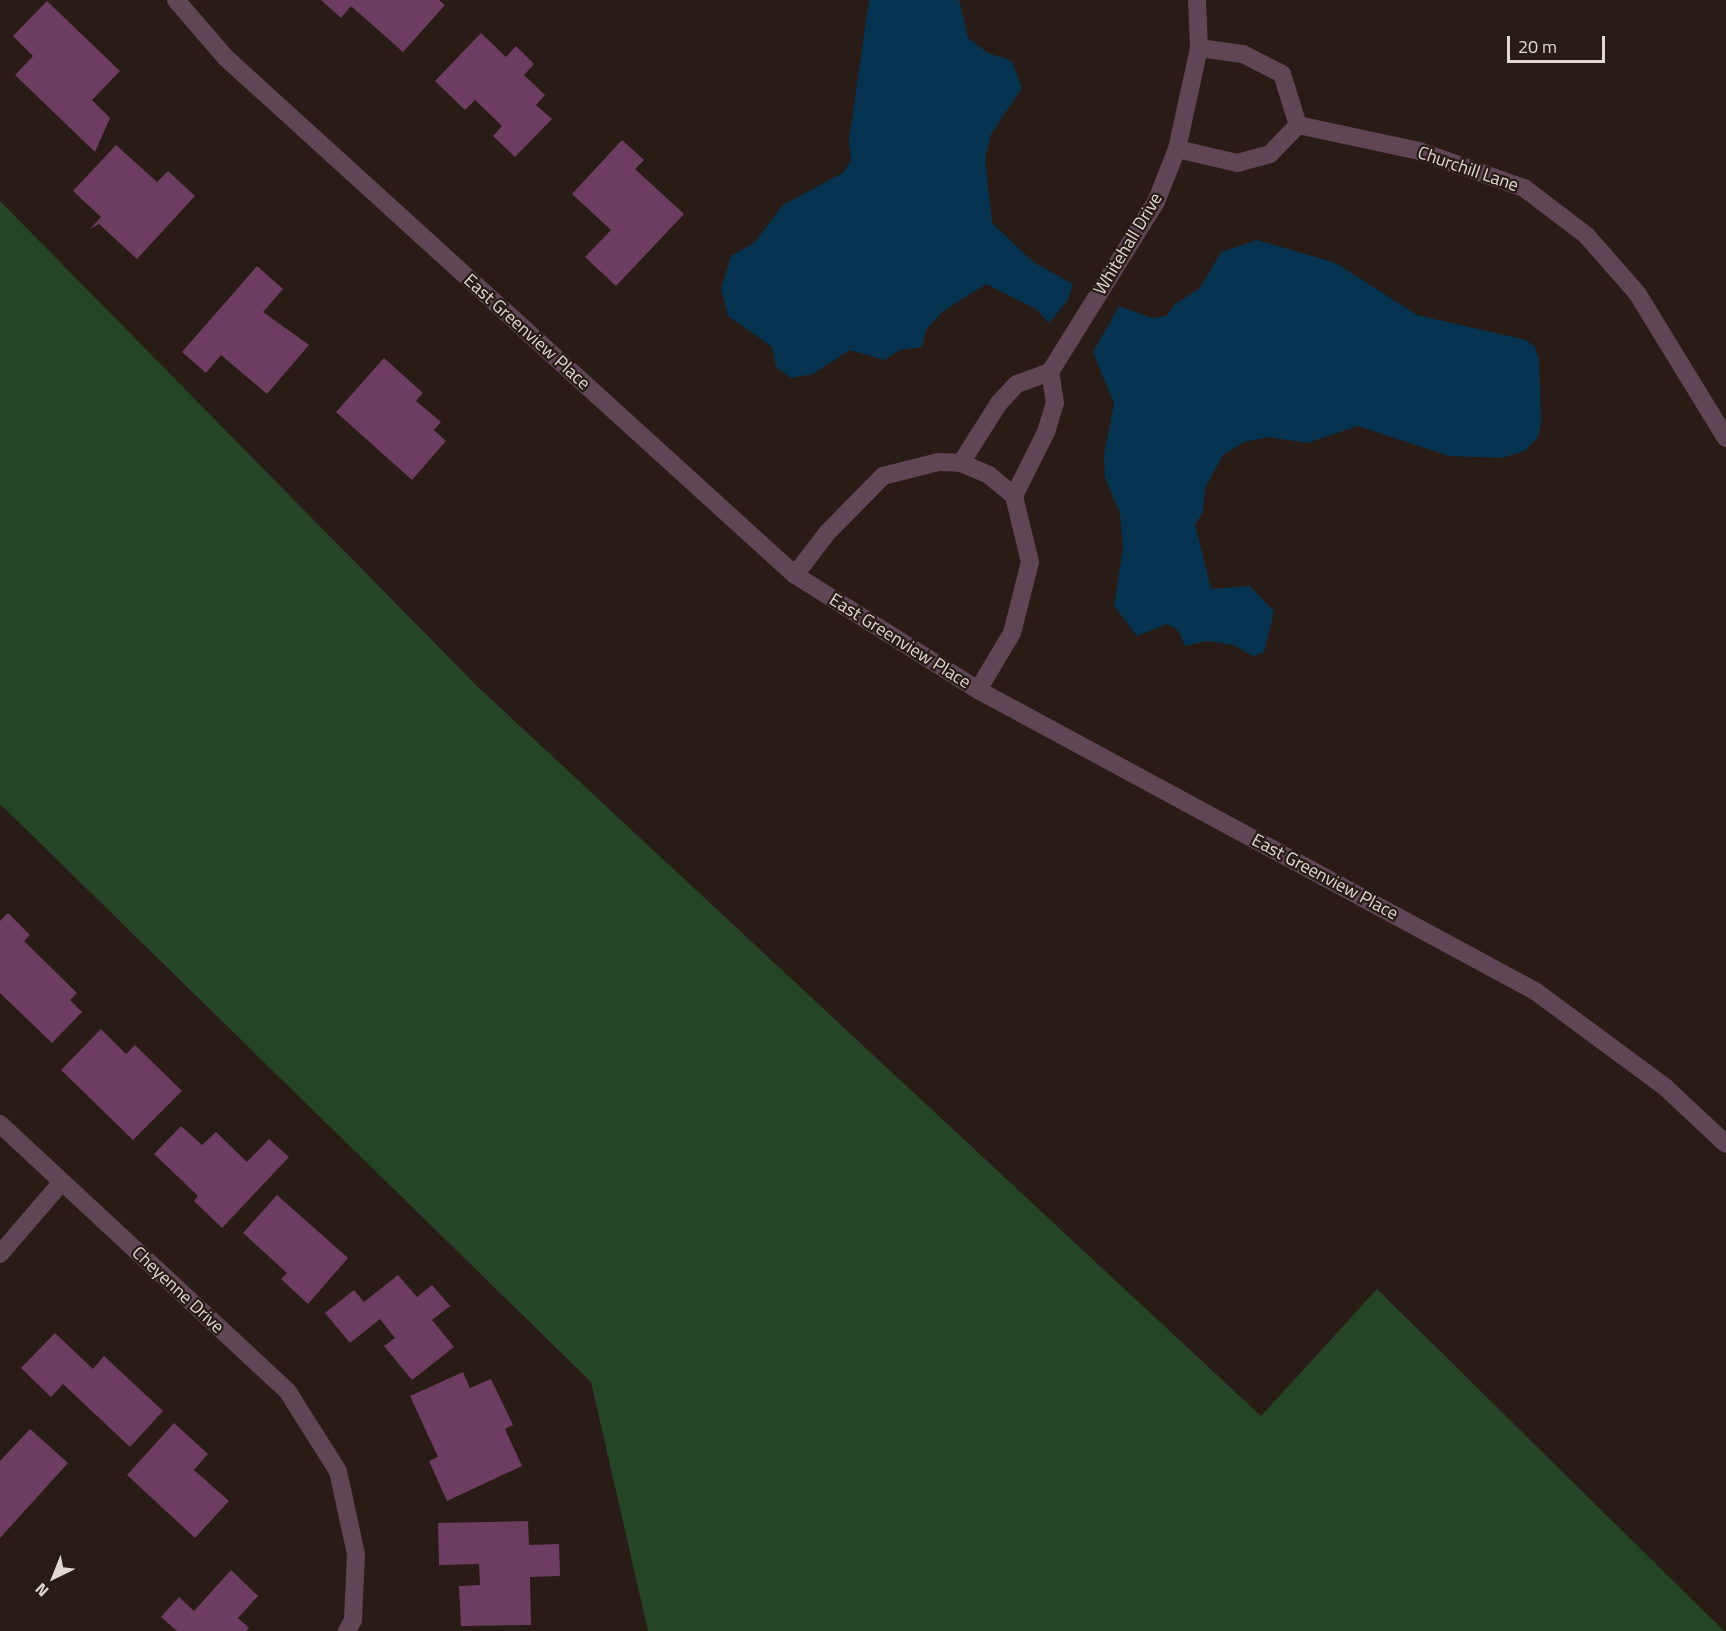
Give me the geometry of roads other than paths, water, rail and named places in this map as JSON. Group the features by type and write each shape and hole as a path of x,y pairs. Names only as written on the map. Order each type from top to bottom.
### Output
{"street":[{"name":"East Greenview Place","path":"176,0 234,66 795,575 978,690 1535,991 1665,1087 1726,1144"},
{"name":"Whitehall Drive","path":"1050,372 1156,202 1177,149 1199,48 1197,0"},
{"path":"1177,149 1237,163 1270,154 1298,124 1282,74 1243,54 1199,48"},
{"name":"Churchill Lane","path":"1298,124 1419,151 1524,188 1586,235 1637,294 1726,438"},
{"path":"961,463 1005,397 1017,384 1050,372 1055,403 1046,432 1014,496"},
{"path":"795,575 827,533 883,476 938,462 961,463 989,475 1014,496 1030,562 1012,633 978,690"},
{"name":"Cheyenne Drive","path":"0,1124 288,1392 338,1471 356,1554 353,1620 347,1631"},
{"path":"0,1254 63,1182"}],"water":[{"path":"869,0 959,0 968,38 988,53 1012,61 1022,88 991,134 985,159 992,223 1033,262 1073,284 1068,300 1049,323 1036,309 986,284 942,312 926,330 922,347 900,350 884,360 850,350 813,374 791,378 776,367 772,347 728,316 721,289 731,256 754,243 783,205 844,172 851,160 849,140"},
{"path":"1257,240 1336,263 1417,315 1526,340 1535,347 1539,359 1541,423 1538,437 1525,451 1501,458 1449,456 1358,426 1307,443 1269,437 1244,442 1223,455 1205,488 1203,512 1195,525 1211,589 1250,586 1274,611 1264,652 1253,656 1233,645 1207,641 1185,646 1178,630 1167,624 1137,636 1114,606 1123,548 1120,513 1105,478 1104,454 1114,404 1093,352 1119,306 1152,318 1166,316 1175,304 1200,288 1221,252"}]}
